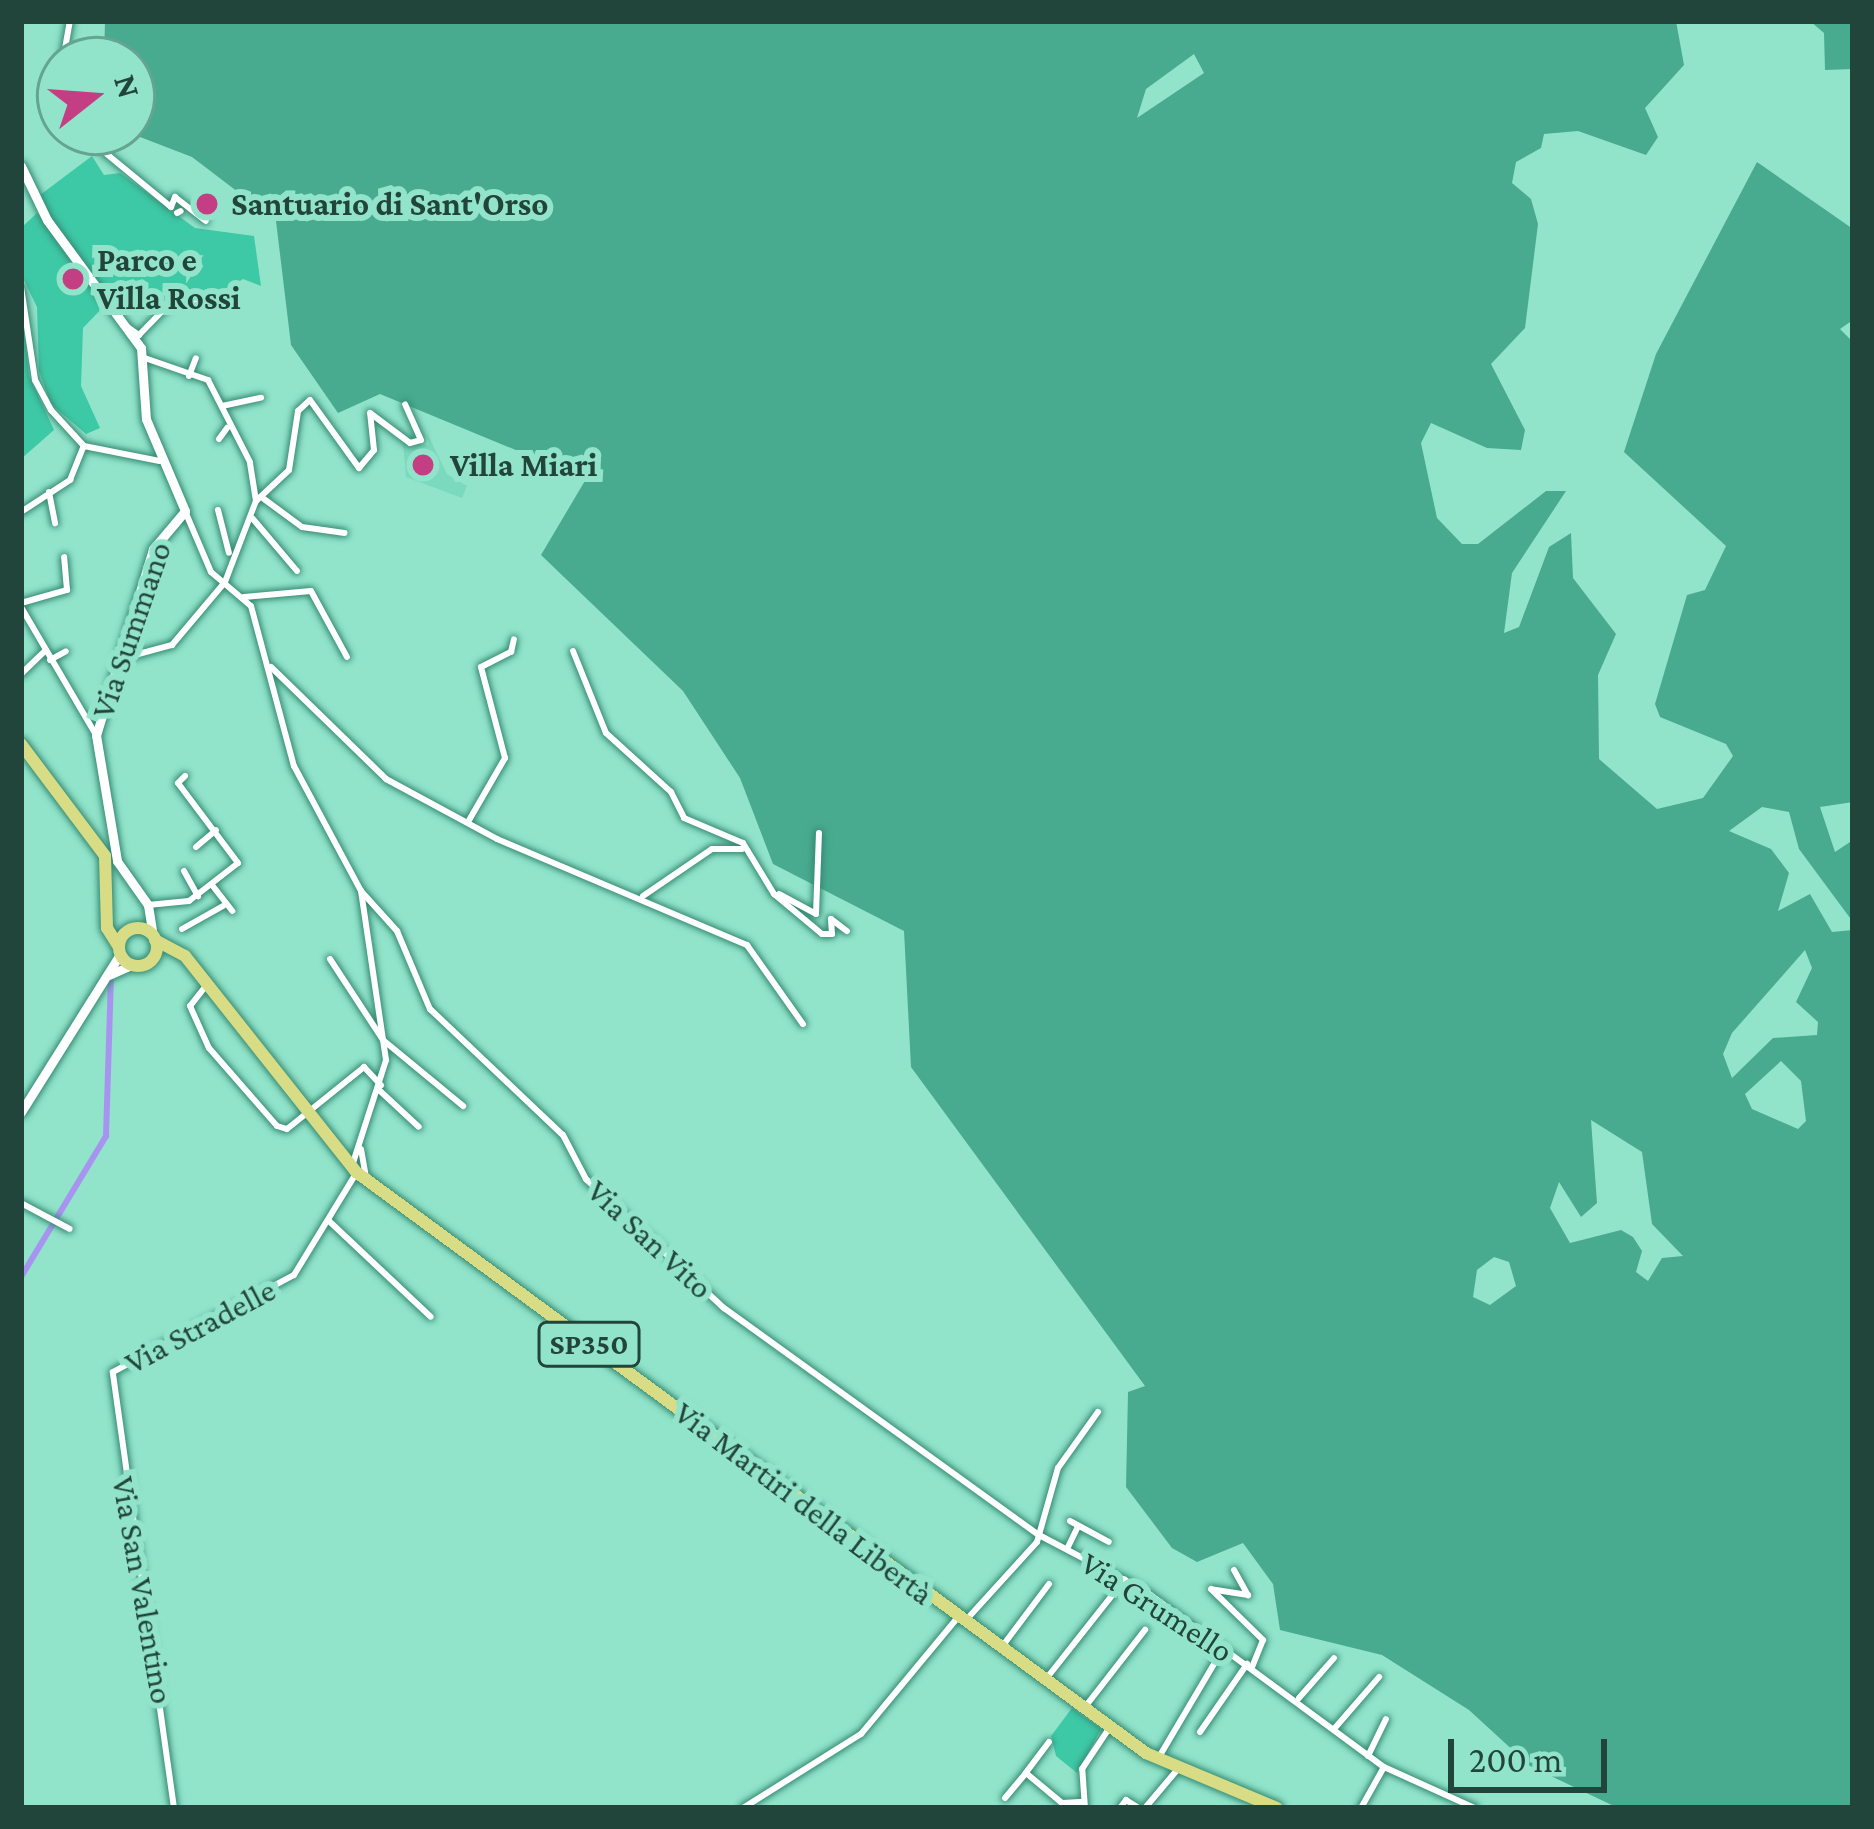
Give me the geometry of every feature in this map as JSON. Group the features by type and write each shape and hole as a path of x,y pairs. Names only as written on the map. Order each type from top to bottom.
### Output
{"main road":[{"path":"21,744 108,863 106,913 124,955 149,963 193,966"},
{"name":"SP350","path":"106,913 145,934"},
{"path":"124,955 145,934"},
{"path":"145,934 149,963"},
{"name":"Via Martiri della Libertà","path":"145,934 193,966 358,1172 962,1620"},
{"name":"SP350","path":"962,1620 1157,1760 1277,1808"}],"street":[{"path":"109,156 177,212 175,196 206,221"},
{"path":"21,166 145,358 146,418 211,572 244,597 311,591 347,657"},
{"path":"21,286 41,397 84,446 161,462"},
{"path":"123,325 139,335 176,298 196,303"},
{"path":"145,358 208,380 227,428 250,462 260,500 302,527 344,533"},
{"path":"189,376 196,358"},
{"path":"222,406 261,398"},
{"path":"120,659 172,645 226,582 230,556 260,500 289,470 298,411 310,400 358,468 374,449 370,413 410,443 421,440 405,404"},
{"path":"219,439 227,428"},
{"path":"21,512 75,474 84,446"},
{"path":"49,492 55,523"},
{"path":"218,510 230,556"},
{"name":"Via Summano","path":"145,934 149,907 119,867 96,734 157,539 185,511"},
{"path":"253,518 297,571"},
{"path":"64,557 67,590 21,605 96,734"},
{"name":"Via San Vito","path":"244,597 271,667 294,766 361,891 388,915 430,1009 563,1135 577,1170 669,1260 1039,1535"},
{"path":"468,822 505,758 481,667 514,640"},
{"path":"21,674 45,651"},
{"path":"50,660 66,651"},
{"path":"573,651 616,746 671,792 684,818 736,837 767,883 822,934 832,934 831,919 847,931"},
{"path":"271,667 386,778 468,822 643,896 763,958 803,1024"},
{"path":"149,907 195,897 239,860 178,783 185,776"},
{"path":"90,833 113,828"},
{"path":"196,848 216,830"},
{"path":"767,883 815,914 819,832"},
{"path":"643,896 700,855 742,849"},
{"path":"184,871 202,918"},
{"path":"182,928 227,909 212,885"},
{"name":"Via Stradelle","path":"113,1372 277,1287 358,1172 361,1145 380,1087 386,1042 361,891"},
{"path":"21,1112 124,955"},
{"path":"331,959 386,1042 463,1106"},
{"path":"208,985 190,1006 232,1078 277,1126 308,1112 364,1067 419,1127"},
{"path":"337,1148 361,1145"},
{"name":"Via Stradelle","path":"358,1172 361,1145"},
{"path":"21,1203 70,1229"},
{"path":"328,1220 431,1317"},
{"name":"Via San Valentino","path":"113,1372 174,1808"},
{"path":"743,1808 862,1734 1039,1535 1058,1468 1098,1412"},
{"name":"Via Grumello","path":"1067,1549 1074,1523 1109,1542"},
{"name":"Via Grumello","path":"1039,1535 1125,1579 1222,1650 1299,1698 1384,1767 1475,1808"},
{"name":"Via Grumello","path":"1200,1732 1263,1640 1211,1589 1248,1595 1234,1570"},
{"path":"1046,1680 1125,1579"},
{"path":"1001,1648 1048,1584"},
{"path":"1084,1708 1145,1630"},
{"path":"1157,1760 1222,1650"},
{"path":"1299,1698 1334,1658"},
{"path":"1334,1729 1379,1677"},
{"path":"1368,1756 1387,1719"},
{"path":"1026,1773 1060,1806 1084,1805 1082,1769 1110,1727"},
{"path":"1005,1798 1049,1742"},
{"path":"1361,1808 1384,1767"},
{"path":"1120,1808 1126,1800 1142,1808 1178,1768"}],"shaded area":[{"path":"105,21 1676,21 1684,65 1645,108 1658,137 1646,155 1578,131 1544,134 1541,148 1516,162 1512,183 1531,199 1538,224 1525,328 1491,364 1525,430 1521,450 1487,448 1431,423 1421,443 1437,518 1462,544 1478,544 1546,491 1566,491 1512,573 1504,633 1519,627 1549,547 1571,533 1573,578 1616,634 1598,675 1599,759 1657,809 1703,798 1733,756 1726,744 1660,717 1655,704 1687,595 1705,590 1726,546 1624,452 1656,354 1757,162 1853,229 1853,320 1840,329 1853,342 1853,802 1820,807 1835,852 1853,840 1853,922 1799,849 1789,812 1762,807 1729,831 1771,849 1789,873 1778,911 1810,894 1832,932 1853,930 1853,1808 1618,1808 1530,1766 1469,1710 1382,1655 1280,1630 1273,1584 1243,1543 1197,1562 1172,1548 1126,1487 1128,1392 1145,1386 911,1067 904,931 773,864 740,778 683,691 541,555 586,479 380,394 338,413 291,345 276,221 192,157 156,143 156,36 105,36","holes":["1194,54 1204,73 1137,118 1146,89","1805,950 1812,968 1796,1002 1818,1022 1817,1035 1773,1038 1732,1078 1723,1054 1732,1033","1781,1061 1801,1081 1806,1121 1798,1129 1752,1109 1745,1094","1591,1120 1642,1152 1652,1224 1683,1256 1662,1258 1648,1281 1636,1272 1642,1251 1621,1230 1570,1243 1550,1208 1559,1182 1581,1217 1597,1203","1494,1257 1509,1262 1516,1286 1490,1305 1473,1297 1477,1270"]},
{"path":"1810,21 1853,21 1853,69 1825,70 1824,33"},
{"path":"92,156 104,175 120,173 195,228 254,236 261,286 243,279 209,301 179,297 154,317 140,300 121,314 36,198"},
{"path":"37,213 105,305 83,328 81,386 100,428 86,434 51,404 39,371 37,307 21,274 21,228"},
{"path":"21,299 29,376 54,430 21,459"},
{"name":"Villa Miari","path":"427,433 447,474 467,486 462,498 406,477 403,443 429,445"},
{"path":"1072,1708 1101,1729 1077,1773 1056,1756 1051,1736"}],"waterway":[{"path":"21,1277 106,1136 111,976"}],"place":[{"name":"Santuario di Sant'Orso","path":"207,204"},
{"name":"Parco e Villa Rossi","path":"73,279"},
{"name":"Villa Miari","path":"423,465"}]}
